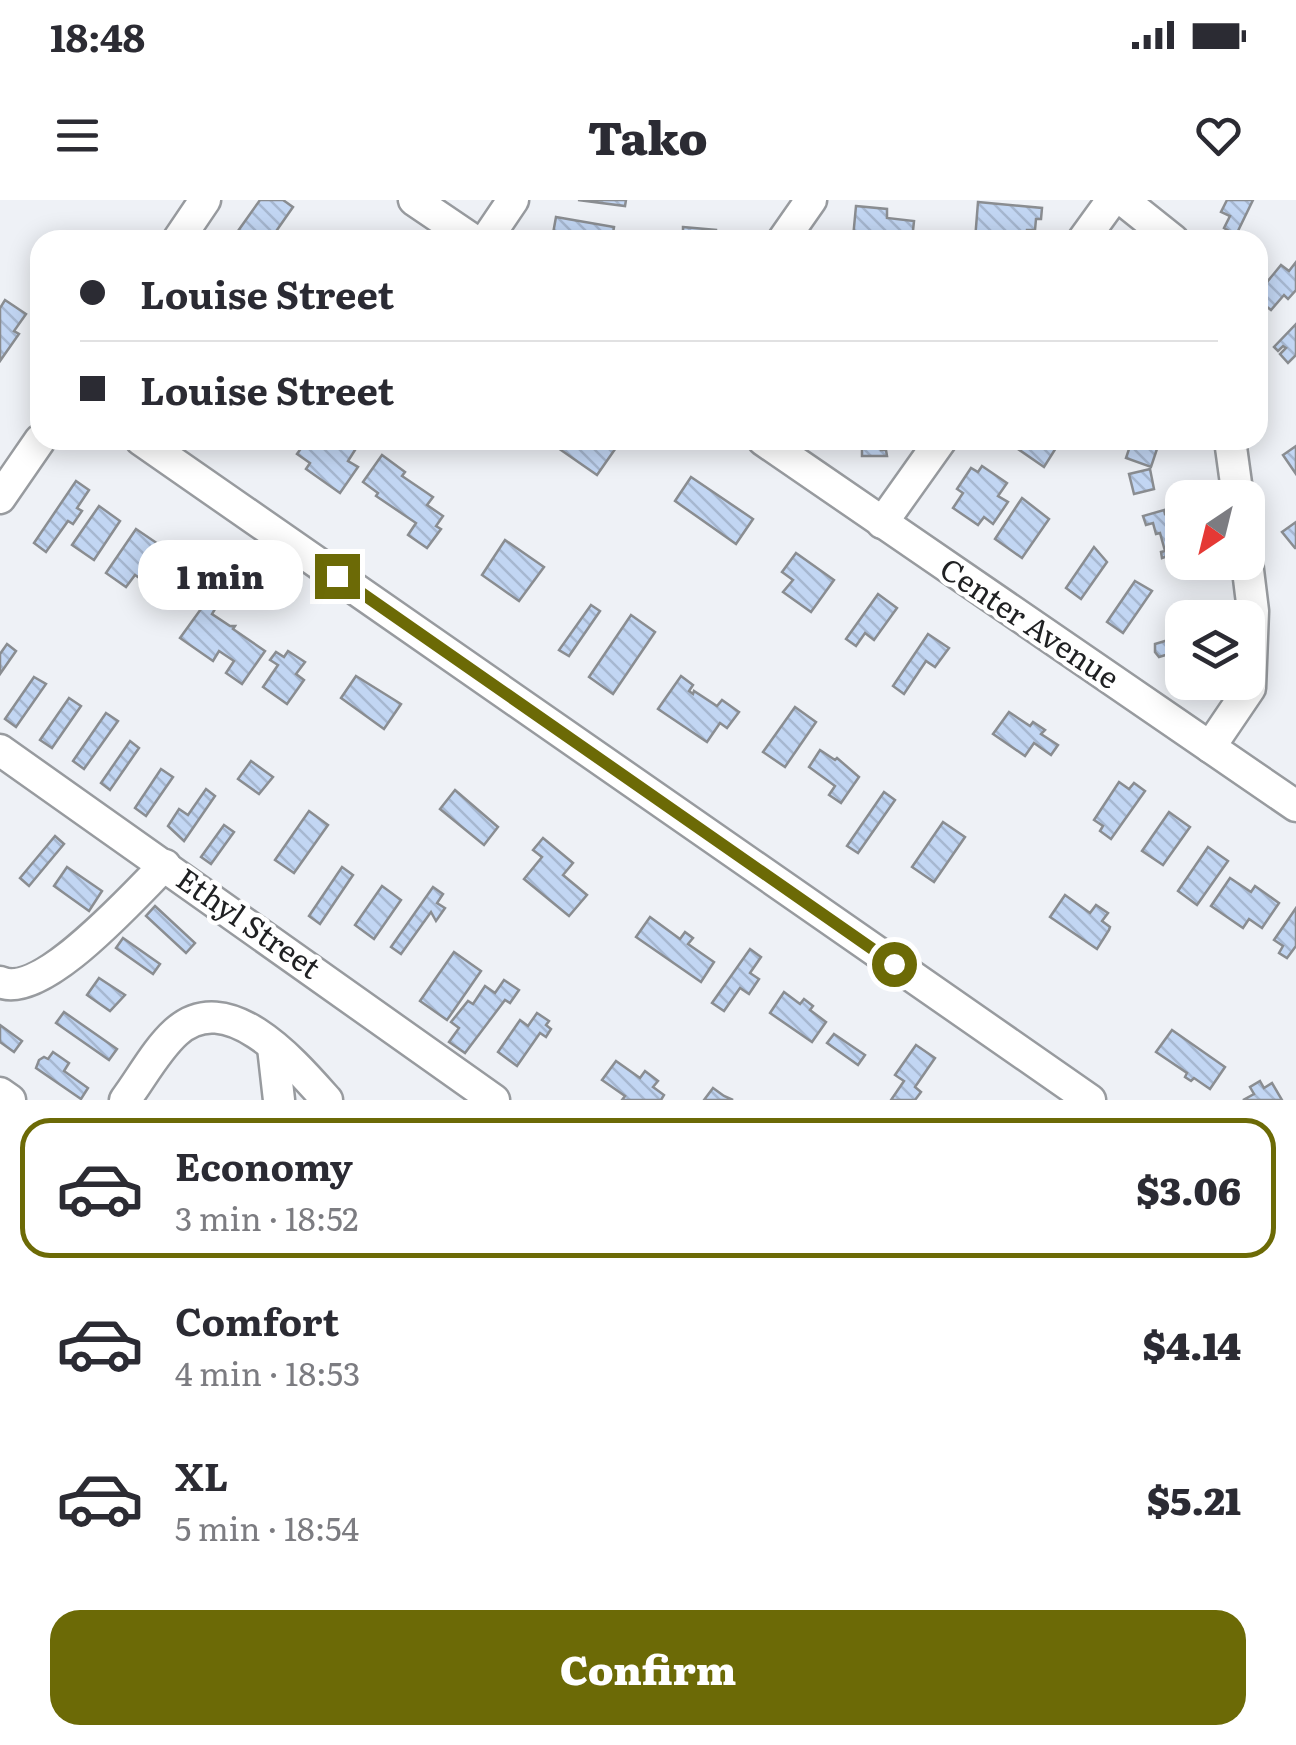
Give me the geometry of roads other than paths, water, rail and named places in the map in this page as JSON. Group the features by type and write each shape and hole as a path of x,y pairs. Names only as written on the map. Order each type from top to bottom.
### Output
{"street":[{"path":"185,230 205,200"},
{"path":"414,200 458,230"},
{"path":"493,230 514,200"},
{"path":"790,230 810,200"},
{"path":"1090,230 1112,200"},
{"path":"1124,200 1161,230"},
{"path":"0,498 33,450"},
{"path":"155,450 1090,1100"},
{"name":"Center Avenue","path":"777,450 1296,806"},
{"path":"882,523 934,450"},
{"path":"1231,450 1236,480"},
{"path":"1210,748 1250,688 1253,610 1249,580"},
{"name":"Ethyl Street","path":"0,750 494,1100"},
{"path":"0,982 8,986 46,976 92,938 165,866"},
{"path":"125,1100 177,1031 202,1019 228,1018 262,1034 327,1100"},
{"path":"273,1047 279,1100"},
{"path":"0,1093 10,1100"}]}
